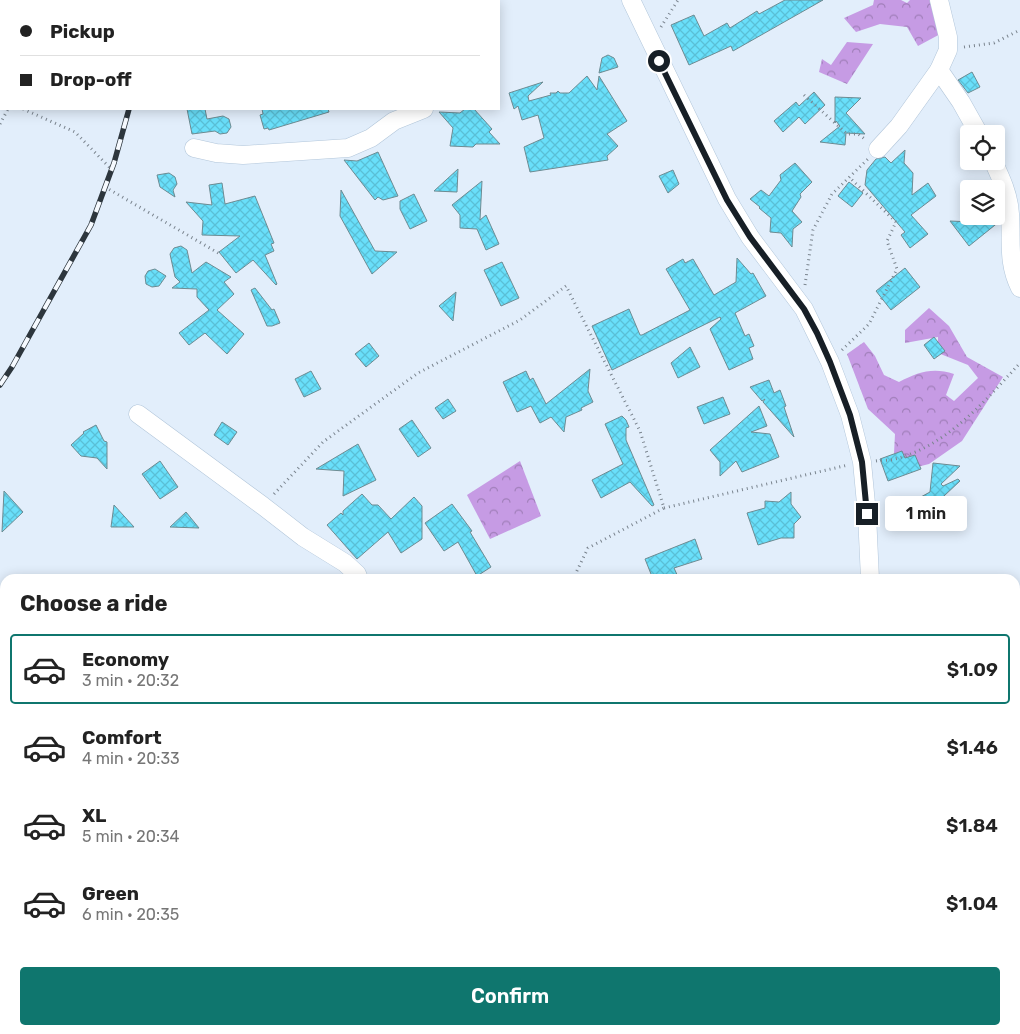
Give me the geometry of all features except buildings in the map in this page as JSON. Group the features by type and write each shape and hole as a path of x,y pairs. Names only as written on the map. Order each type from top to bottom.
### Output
{"street":[{"path":"631,0 727,200 750,237 804,309 830,362 850,415 862,462 870,574"},
{"path":"878,149 899,126 939,70 948,50 948,36 939,0"},
{"path":"939,70 974,125"},
{"path":"194,148 216,153 243,155 348,148 371,138 394,121 422,110"},
{"path":"997,170 1005,187 1010,212 1010,259 1020,288"},
{"path":"138,414 303,537 357,574"}],"path":[{"path":"651,43 678,0"},
{"path":"948,50 994,43 1020,30"},
{"path":"804,95 847,134 858,134 878,149 832,194 813,230 806,276 804,309"},
{"path":"0,124 7,110"},
{"path":"25,110 76,132 112,170"},
{"path":"830,362 869,324 897,270 887,240 896,222 850,177"},
{"path":"105,187 220,254"},
{"path":"263,506 323,442 354,419 418,373 520,320 566,286 640,431 664,508"},
{"path":"575,574 588,548 664,508 862,462 895,459 924,448 959,426 1020,363"}],"green space":[{"path":"874,0 901,0 907,3 910,0 933,0 944,32 918,46 907,27 880,24 856,32 844,18 873,5"},
{"path":"847,42 873,44 847,84 819,72 822,59 831,65"},
{"path":"929,308 949,326 967,357 1003,377 962,441 929,464 893,473 895,434 868,409 847,354 864,342 875,356 884,375 899,382 932,371 954,374 946,395 954,401 978,378 968,365 938,353 938,337 905,343 905,330"},
{"path":"520,461 541,516 490,539 467,495"}],"railway":[{"path":"0,385 12,367 91,225 114,163 129,110"}],"route":[{"path":"659,61 727,200 750,237 804,309 817,333 850,415 862,462 867,514"}]}
